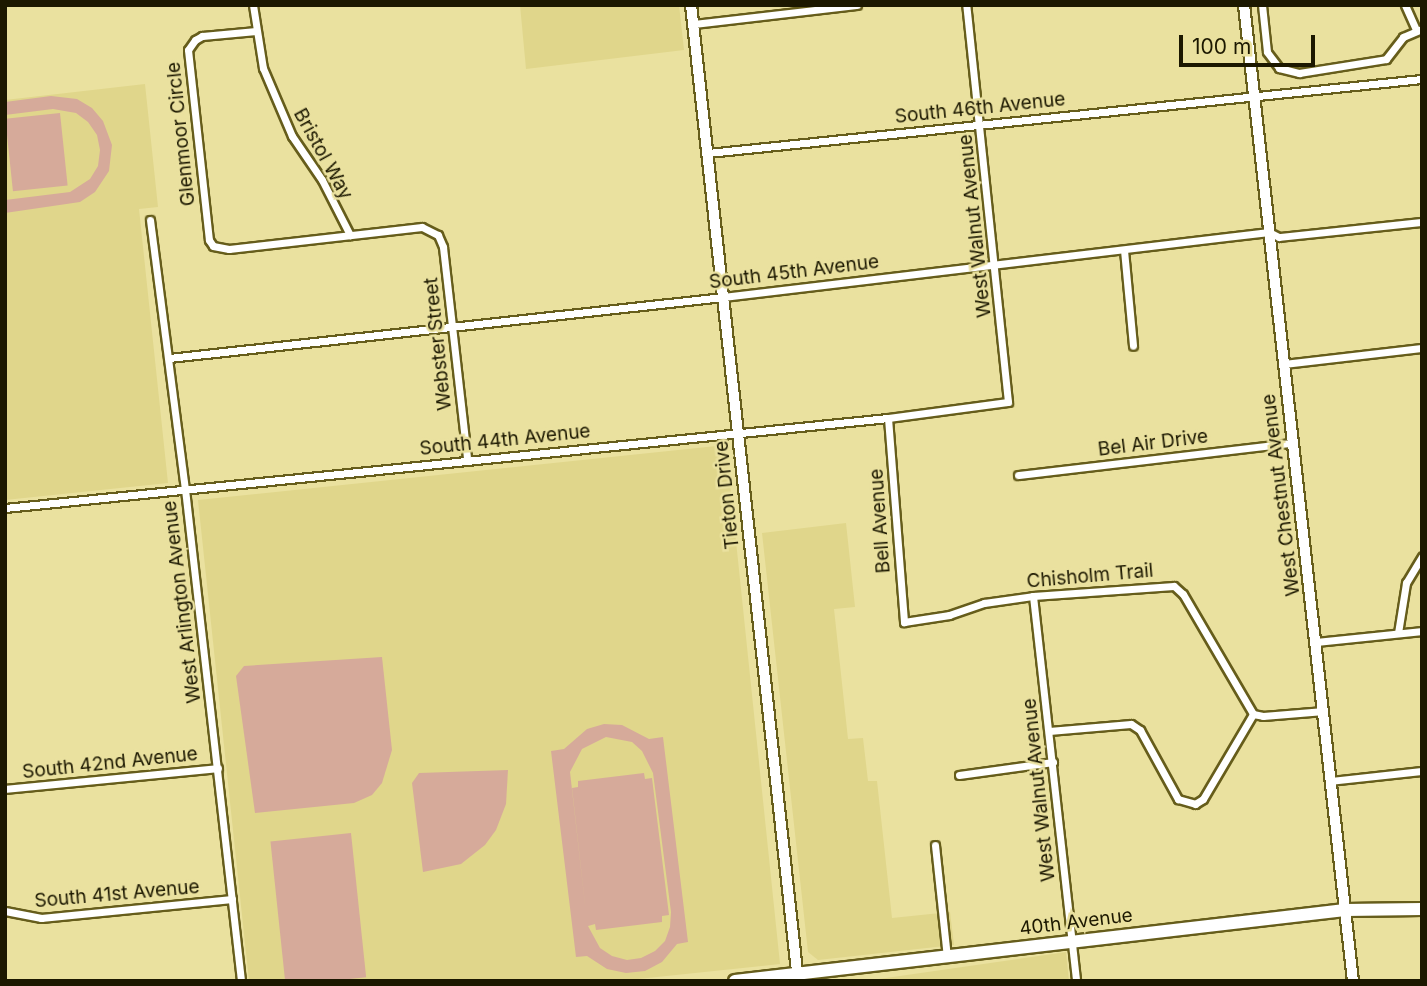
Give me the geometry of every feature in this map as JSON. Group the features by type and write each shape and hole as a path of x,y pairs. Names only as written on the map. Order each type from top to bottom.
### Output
{"main road":[{"name":"40th Avenue","path":"735,981 798,978 1072,941 1345,910 1422,909"}],"street":[{"name":"Bristol Way","path":"253,5 263,68 292,136 322,180 349,235"},
{"name":"Tieton Drive","path":"691,5 798,978"},
{"path":"693,24 857,5"},
{"name":"West Walnut Avenue","path":"966,5 981,124 1008,402"},
{"name":"West Chestnut Avenue","path":"1244,5 1353,981"},
{"path":"1262,5 1267,52 1279,68 1299,73 1372,64 1386,59 1403,37 1419,29 1405,5"},
{"name":"Glenmoor Circle","path":"256,31 202,36 195,40 188,50 207,230 213,246 229,249 349,235"},
{"name":"South 46th Avenue","path":"708,153 1422,79"},
{"name":"West Arlington Avenue","path":"150,220 185,489 241,981"},
{"name":"South 45th Avenue","path":"169,358 452,324 723,297 1269,232 1279,237 1422,222"},
{"name":"Webster Street","path":"349,235 422,227 438,235 443,247 467,460"},
{"path":"1124,250 1133,346"},
{"path":"1283,364 1422,348"},
{"name":"South 44th Avenue","path":"5,508 888,418 1008,402"},
{"name":"Bell Avenue","path":"888,418 904,622"},
{"name":"Bel Air Drive","path":"1018,475 1293,443"},
{"path":"1398,633 1406,583 1422,556"},
{"name":"Chisholm Trail","path":"904,622 949,615 984,603 1033,596 1174,586 1183,594 1253,714"},
{"name":"West Walnut Avenue","path":"1033,596 1076,981"},
{"path":"1316,642 1422,631"},
{"path":"1049,731 1131,724 1140,730 1178,799 1195,804 1203,799 1253,714 1263,716 1324,711"},
{"path":"959,775 1053,762"},
{"name":"South 42nd Avenue","path":"5,789 218,768"},
{"path":"1330,781 1422,771"},
{"path":"935,845 947,957"},
{"name":"South 41st Avenue","path":"5,911 41,918 232,900"}],"shaded area":[{"path":"520,5 679,5 684,50 526,69"},
{"path":"145,84 158,207 139,209 168,483 5,500 5,100"},
{"path":"51,96 77,99 92,108 103,121 112,145 109,171 95,192 80,202 5,213 5,200 70,192 90,179 98,166 100,150 97,135 88,122 76,113 53,109 5,115 5,102"},
{"path":"60,113 68,186 13,191 5,119"},
{"path":"726,445 780,964 619,981 249,981 198,500"},
{"path":"846,523 855,607 834,609 848,739 863,738 868,781 877,781 892,918 950,912 954,945 818,960 808,952 762,533"},
{"path":"382,657 392,750 382,783 372,795 354,803 255,813 236,676 244,666"},
{"path":"604,724 622,725 649,739 663,737 688,942 677,944 662,962 645,971 626,973 607,969 587,956 576,957 551,751 564,749 587,729","holes":["606,737 632,742 642,751 653,773 671,912 665,941 655,951 641,958 627,960 612,956 600,948 588,926 595,924 596,930 662,922 662,916 669,915 652,778 645,779 644,773 578,781 578,787 572,788 587,922 570,772 582,749"]},
{"path":"508,770 506,804 496,830 485,845 461,864 423,872 412,783 419,773"},
{"path":"351,833 366,977 330,981 285,981 270,841"},
{"path":"1066,952 1069,981 865,981"}]}
